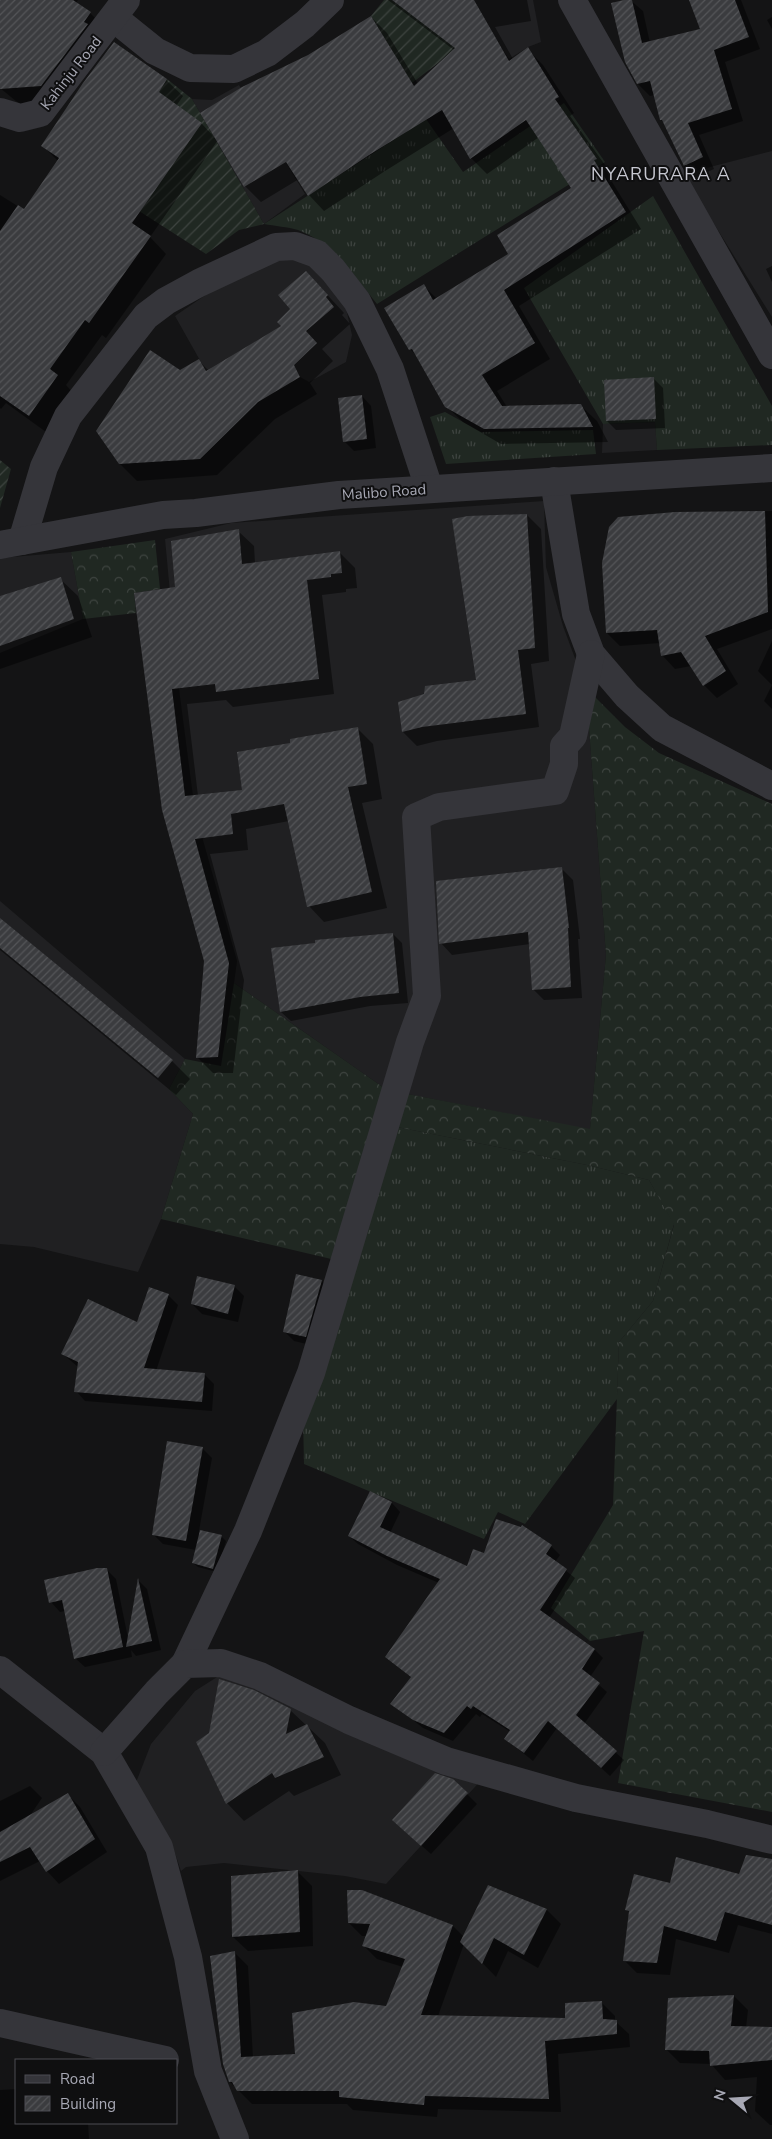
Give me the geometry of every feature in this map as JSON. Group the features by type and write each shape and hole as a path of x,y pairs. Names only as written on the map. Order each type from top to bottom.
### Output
{"street":[{"path":"120,9 155,50 190,68 234,69 266,53 305,24 330,0"},
{"path":"572,0 772,355"},
{"name":"Kahinju Road","path":"0,112 20,118 40,113 120,9"},
{"path":"11,543 68,416 146,316 166,301 199,283 276,247 294,246 317,254 333,270 357,301 390,369 430,488"},
{"name":"Malibo Road","path":"11,543 163,515 196,513 339,495 772,468"},
{"path":"554,481 576,614 592,654 627,696 662,728 772,786"},
{"path":"104,1752 157,1692 185,1664 248,1531 311,1373 410,1042 426,996 416,817 439,807 555,791 564,764 564,746 573,736 592,654"},
{"path":"185,1664 221,1663 260,1676 349,1720 446,1761 576,1798 707,1824 772,1840"},
{"path":"0,1670 104,1752 159,1847 188,1957 208,2072 235,2139"},
{"path":"0,2023 161,2059"},
{"path":"178,2064 208,2072"}],"shaded area":[{"path":"469,0 533,0 541,42 528,47 509,59"},
{"path":"239,85 305,194 264,224 192,99 212,100"},
{"path":"772,151 772,317 683,174"},
{"path":"273,259 298,259 312,264 345,304 352,335 346,362 309,382 300,377 273,331 206,371 175,316 251,264"},
{"path":"655,422 657,450 602,453 603,424"},
{"path":"544,501 546,567 563,626 586,688 606,955 590,1130 387,1090 234,983 237,961 195,812 179,689 165,539 231,523"},
{"path":"71,552 83,619 0,653 0,558"},
{"path":"0,901 185,1059 169,1089 193,1114 161,1219 138,1272 34,1247 0,1244"},
{"path":"236,1665 485,1776 386,1884 345,1876 224,1863 186,1867 181,1871 173,1847 135,1785 151,1744 195,1691"}],"green space":[{"path":"384,0 392,0 428,27 469,0 485,20 438,63 412,83 371,16"},
{"path":"167,79 192,99 264,224 239,230 206,254 97,184"},
{"path":"564,103 605,162 377,304 352,272 322,243 298,230 264,224 426,119 463,172"},
{"path":"653,196 772,406 772,445 657,450 655,422 603,424 524,288"},
{"path":"445,412 481,432 593,430 596,454 446,464 430,417"},
{"path":"0,460 11,469 0,508"},
{"path":"155,540 160,589 134,593 136,613 83,619 71,552"},
{"path":"586,688 625,727 659,753 772,804 772,1812 618,1783 644,1631 590,1641 551,1608 613,1505 619,1342 653,1301 674,1225 649,1180 587,1165 387,1125 344,1262 161,1219 193,1114 169,1089 185,1059 221,1066 234,983 387,1090 590,1129 606,955"},
{"path":"387,1125 587,1165 649,1180 674,1224 653,1301 619,1342 617,1399 525,1524 498,1512 484,1539 304,1464 303,1416"}],"building":[{"path":"0,0 73,0 91,12 84,22 88,24 41,86 0,89"},
{"path":"392,0 474,0 509,61 528,47 559,97 555,99 597,159 594,160 626,212 504,290 535,343 482,375 502,406 581,404 593,427 484,429 445,407 412,349 409,350 384,308 424,284 433,300 508,254 497,235 571,188 526,120 470,159 442,110 369,155 308,196 286,162 244,187 200,113 242,87 308,55 371,16 414,86 455,48"},
{"path":"632,0 642,43 700,29 689,0 735,0 749,37 714,50 732,109 688,123 703,157 684,166 662,120 660,120 650,81 637,84 625,62 611,3"},
{"path":"114,42 167,79 159,92 202,123 132,223 151,236 89,323 85,320 50,369 58,375 29,416 0,396 0,231 18,205 24,209 59,158 41,146 83,83"},
{"path":"306,271 328,295 326,297 334,307 306,331 317,343 294,365 300,377 258,402 200,459 119,464 96,431 150,350 180,370 199,359 206,371 281,326 277,322 290,309 278,295"},
{"path":"654,377 656,419 606,421 604,380"},
{"path":"362,395 367,439 343,442 338,398"},
{"path":"765,511 768,612 705,636 726,671 703,686 681,652 661,656 657,630 606,633 602,563 609,527 618,517 675,512"},
{"path":"527,514 535,648 518,650 526,714 422,727 402,732 398,702 424,694 425,686 476,680 452,519 468,516"},
{"path":"239,529 242,564 340,551 342,573 331,574 331,577 307,580 319,679 216,692 215,684 172,689 185,796 242,790 237,752 290,743 290,739 358,727 367,784 348,787 372,892 307,907 284,804 231,814 233,834 195,839 229,963 218,1057 196,1058 204,961 162,810 134,593 175,587 171,541"},
{"path":"61,577 74,619 0,646 0,596"},
{"path":"562,867 569,928 571,987 532,990 528,932 439,944 436,881"},
{"path":"0,918 173,1060 158,1078 0,948"},
{"path":"393,933 399,993 360,997 280,1012 271,948 315,943 315,940"},
{"path":"296,1274 322,1280 306,1337 283,1332"},
{"path":"197,1276 235,1285 228,1314 191,1304"},
{"path":"149,1287 169,1294 144,1368 205,1373 202,1402 74,1392 78,1362 61,1354 88,1299 137,1322"},
{"path":"167,1441 203,1447 186,1541 152,1535"},
{"path":"370,1491 392,1502 380,1527 467,1566 473,1549 484,1553 496,1519 521,1527 522,1525 552,1545 546,1554 567,1569 540,1610 595,1649 582,1669 600,1683 576,1715 617,1751 601,1768 548,1721 524,1753 504,1739 510,1730 473,1706 471,1709 467,1706 444,1733 413,1720 390,1704 411,1677 385,1657 440,1579 387,1556 348,1536"},
{"path":"200,1530 222,1535 213,1569 192,1563"},
{"path":"97,1568 107,1568 123,1647 74,1659 62,1600 49,1603 44,1580"},
{"path":"138,1578 152,1641 126,1647"},
{"path":"219,1679 254,1690 291,1709 286,1734 307,1724 324,1757 275,1778 272,1773 226,1804 196,1742 209,1733"},
{"path":"435,1773 453,1779 468,1793 421,1846 392,1820"},
{"path":"68,1793 95,1839 46,1872 30,1847 0,1862 0,1832"},
{"path":"746,1855 772,1859 772,1925 725,1912 716,1941 664,1926 657,1963 623,1961 629,1911 625,1910 634,1874 670,1883 676,1857 739,1874"},
{"path":"298,1870 300,1932 232,1937 231,1876"},
{"path":"488,1885 547,1909 524,1955 494,1938 482,1964 460,1942"},
{"path":"347,1890 362,1890 453,1925 421,2015 565,2018 565,2003 602,2001 603,2019 617,2020 617,2034 545,2041 549,2099 425,2096 424,2105 339,2097 339,2091 237,2091 232,2082 229,2082 223,2064 210,1956 235,1951 241,2057 295,2054 292,2013 354,2002 386,2006 405,1959 362,1946 370,1924 348,1923"},
{"path":"734,1995 731,2026 772,2027 772,2060 710,2066 709,2051 665,2050 668,1998"}],"district":[{"name":"NYARURARA A","path":"661,174"}]}
